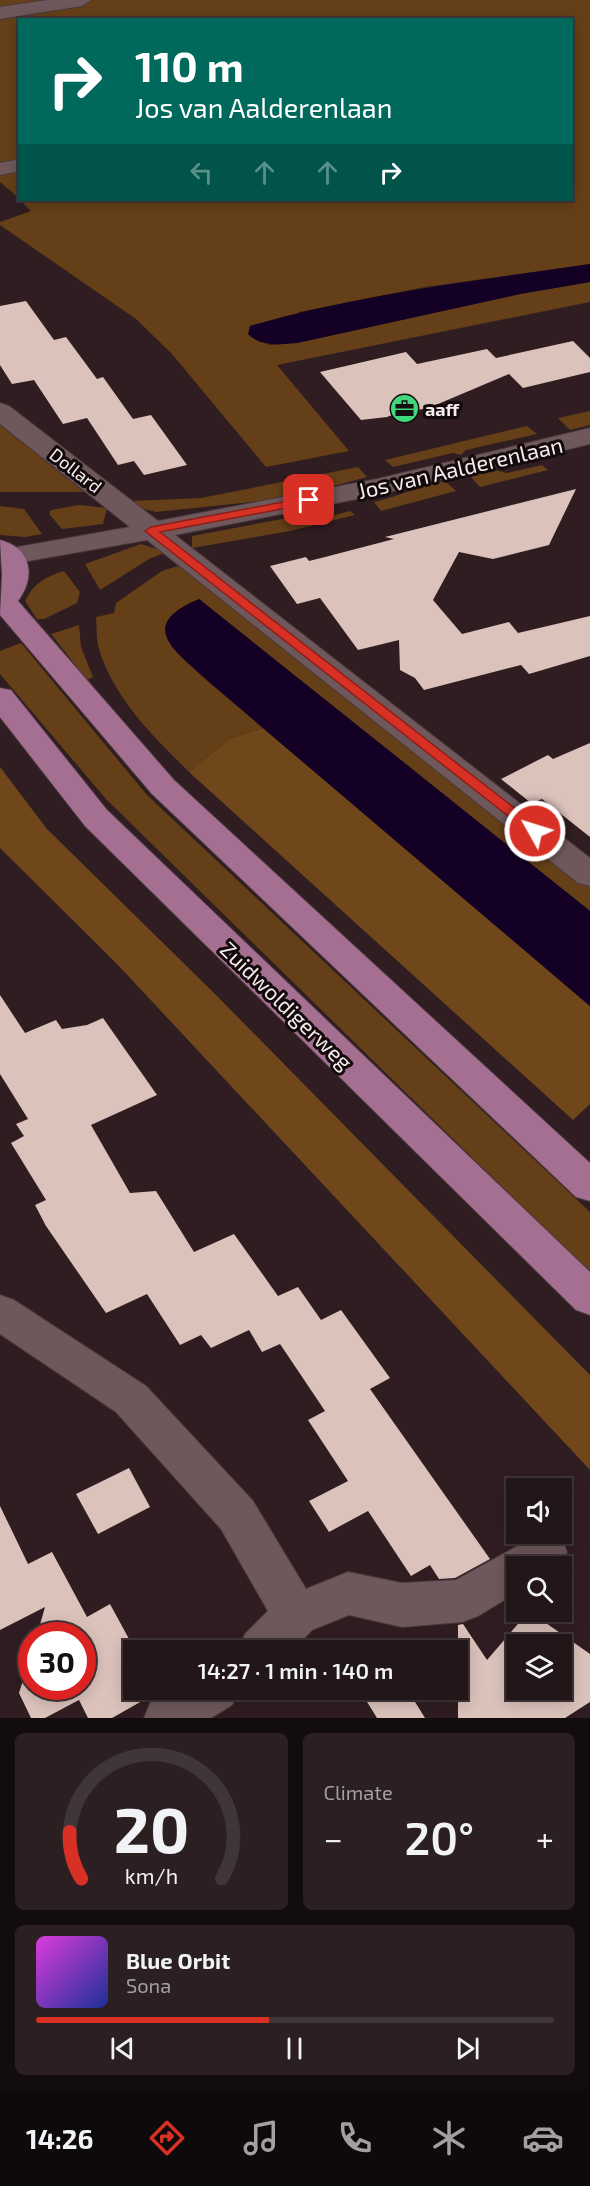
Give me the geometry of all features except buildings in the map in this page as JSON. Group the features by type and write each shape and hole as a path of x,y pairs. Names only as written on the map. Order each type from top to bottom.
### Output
{"main road":[{"path":"5,552 17,567 18,578 13,590 2,602 163,787 590,1186"},
{"name":"Zuidwoldigerweg","path":"0,697 96,818 590,1298"}],"street":[{"path":"0,13 82,0"},
{"path":"0,168 18,165"},
{"name":"Dollard","path":"0,411 590,875"},
{"name":"Jos van Aalderenlaan","path":"5,552 151,531 377,487 590,436"},
{"path":"0,1312 131,1399 237,1515 296,1615"},
{"path":"271,1640 296,1615 348,1593 402,1605 462,1601 506,1575"},
{"path":"168,1718 197,1700"}],"shaded area":[{"path":"0,0 590,0 590,264 425,287 299,312 268,345 297,343 520,294 590,282 590,302 277,365 349,451 266,467 172,354 136,319 0,225 0,222 31,211 21,201 573,201 573,18 18,18 18,197 0,182"},
{"path":"590,264 590,282 520,294 297,343 265,343 248,334 250,326 334,305 419,289"},
{"path":"590,411 590,425 570,430 558,418"},
{"path":"0,425 84,492 0,492"},
{"path":"527,426 537,434 466,450 461,455 453,453 393,467 385,460"},
{"path":"542,465 548,470 480,487 467,473 487,468 507,473"},
{"path":"358,467 367,477 289,498 156,512 136,507 130,501 201,498"},
{"path":"445,481 456,491 381,511 374,502 427,486"},
{"path":"79,505 107,508 103,524 62,529 49,514 51,510"},
{"path":"0,506 24,509 42,534 26,537 0,535"},
{"path":"350,511 355,515 290,531 192,548 192,536 293,517 313,521"},
{"path":"141,544 167,552 149,559 100,590 85,564"},
{"path":"181,565 590,883 590,911 199,599 171,646 263,728 229,739 189,772 136,716 114,684 99,649 96,617 114,613 116,603 162,571"},
{"path":"64,571 80,592 77,603 44,619 37,619 25,601 28,595 51,575"},
{"path":"199,599 590,911 590,1006 185,661 168,640 165,629 169,619 179,609"},
{"path":"79,625 81,647 93,677 87,680 51,634"},
{"path":"21,643 147,795 590,1212 590,1273 106,799 0,674 0,651"},
{"path":"263,728 590,1006 590,1104 573,1120 189,772 229,739"},
{"path":"0,767 47,829 215,994 590,1375 590,1470 117,964 0,848"}],"place":[{"name":"aaff","path":"404,409"}],"route":[{"path":"309,500 151,531 535,831"}]}
